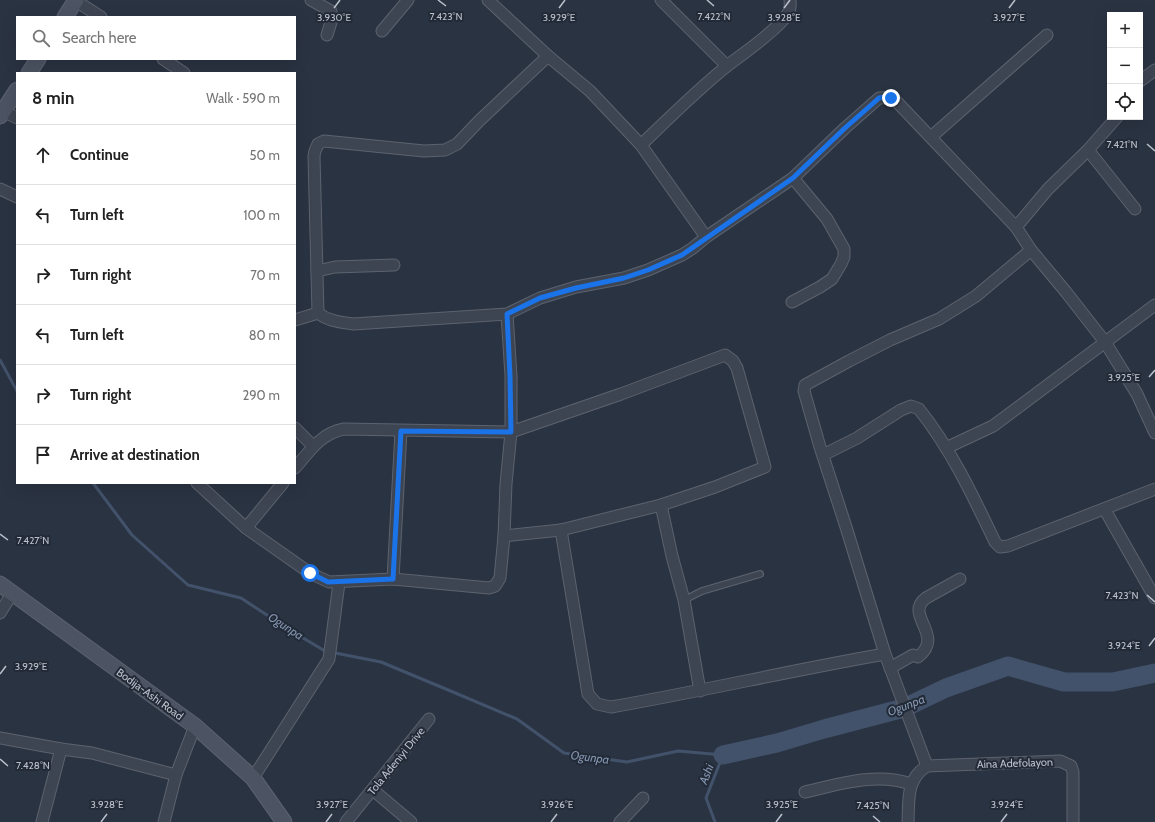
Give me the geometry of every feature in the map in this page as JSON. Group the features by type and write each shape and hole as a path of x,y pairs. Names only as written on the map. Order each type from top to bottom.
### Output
{"street":[{"path":"66,16 76,0 99,16"},
{"path":"311,0 331,11 332,19 327,35"},
{"path":"382,31 408,0"},
{"path":"488,0 548,56 590,91 641,145 706,237"},
{"path":"661,0 727,66"},
{"path":"641,145 692,96 727,66 758,44 783,20 791,10 790,0"},
{"path":"931,137 1046,35"},
{"path":"318,313 314,150 318,144 324,141 424,151 445,150 457,144 479,121 548,56"},
{"path":"29,72 37,60"},
{"path":"164,60 182,72"},
{"path":"1143,79 1155,70"},
{"path":"16,92 2,113 16,118"},
{"path":"318,313 337,322 352,324 507,314 540,298 576,288 624,278 648,270 682,255 793,178 879,98 885,97 891,98 897,102 1016,227 1031,250 1105,342 1137,394 1155,433"},
{"path":"1016,227 1048,189 1088,150 1114,120"},
{"path":"1088,150 1135,209"},
{"path":"792,302 832,279 844,257 844,249 827,219 793,178"},
{"path":"0,189 16,197"},
{"path":"908,822 911,784 920,770 927,766 885,654 823,455 804,391 805,385 890,340 939,319 976,296 1031,250"},
{"path":"318,271 335,267 394,265"},
{"path":"946,448 993,426 1155,305"},
{"path":"296,320 318,313"},
{"path":"197,484 246,528 310,573 328,582 339,583 393,579 489,588 495,586 500,578 511,432 507,314"},
{"path":"296,467 313,446 328,435 339,430 511,432 621,394 725,355 733,361 737,368 765,467 715,487 660,505 561,530 504,536"},
{"path":"823,455 857,438 900,410 911,406 919,409 946,448 972,494 995,542 1000,547 1008,546 1155,489"},
{"path":"296,429 313,446"},
{"path":"393,579 401,431"},
{"path":"246,528 282,484"},
{"path":"660,505 684,600 700,691"},
{"path":"1104,510 1155,598"},
{"path":"561,530 588,694 597,704 611,707 885,654"},
{"path":"890,668 913,655 918,657 927,646 928,638 918,612 921,602 960,579"},
{"path":"253,778 329,659 339,583"},
{"name":"Bodija-Ashi Road","path":"0,584 13,592 194,726 253,778 284,822"},
{"path":"0,613 13,592"},
{"name":"Tola Adeniyi Drive","path":"346,822 430,719"},
{"path":"164,822 176,775 194,726"},
{"path":"0,738 92,753 124,760 176,775"},
{"path":"42,822 61,749"},
{"name":"Aina Adefolayon","path":"927,766 1060,761 1071,766 1073,772 1074,822"},
{"path":"805,792 850,781 893,779 911,784"},
{"path":"373,790 411,822"},
{"path":"620,822 643,798"}],"lane":[{"path":"684,600 702,591 760,574"}],"waterway":[{"name":"Ogunpa","path":"0,360 16,389"},
{"name":"Ogunpa","path":"94,484 132,535 188,585 241,598 325,651 381,662 517,719 564,753 627,762 678,751 723,755 706,798 715,822"},
{"name":"Ogunpa","path":"723,755 777,743 904,708 946,688 1008,666 1064,682 1113,682 1155,673"}],"route":[{"path":"310,573 328,582 339,583 393,579 401,431 511,432 507,314 540,298 576,288 624,278 648,270 682,255 793,178 879,98 891,98"}],"water label":[{"name":"Ashi","path":"706,774"}]}
